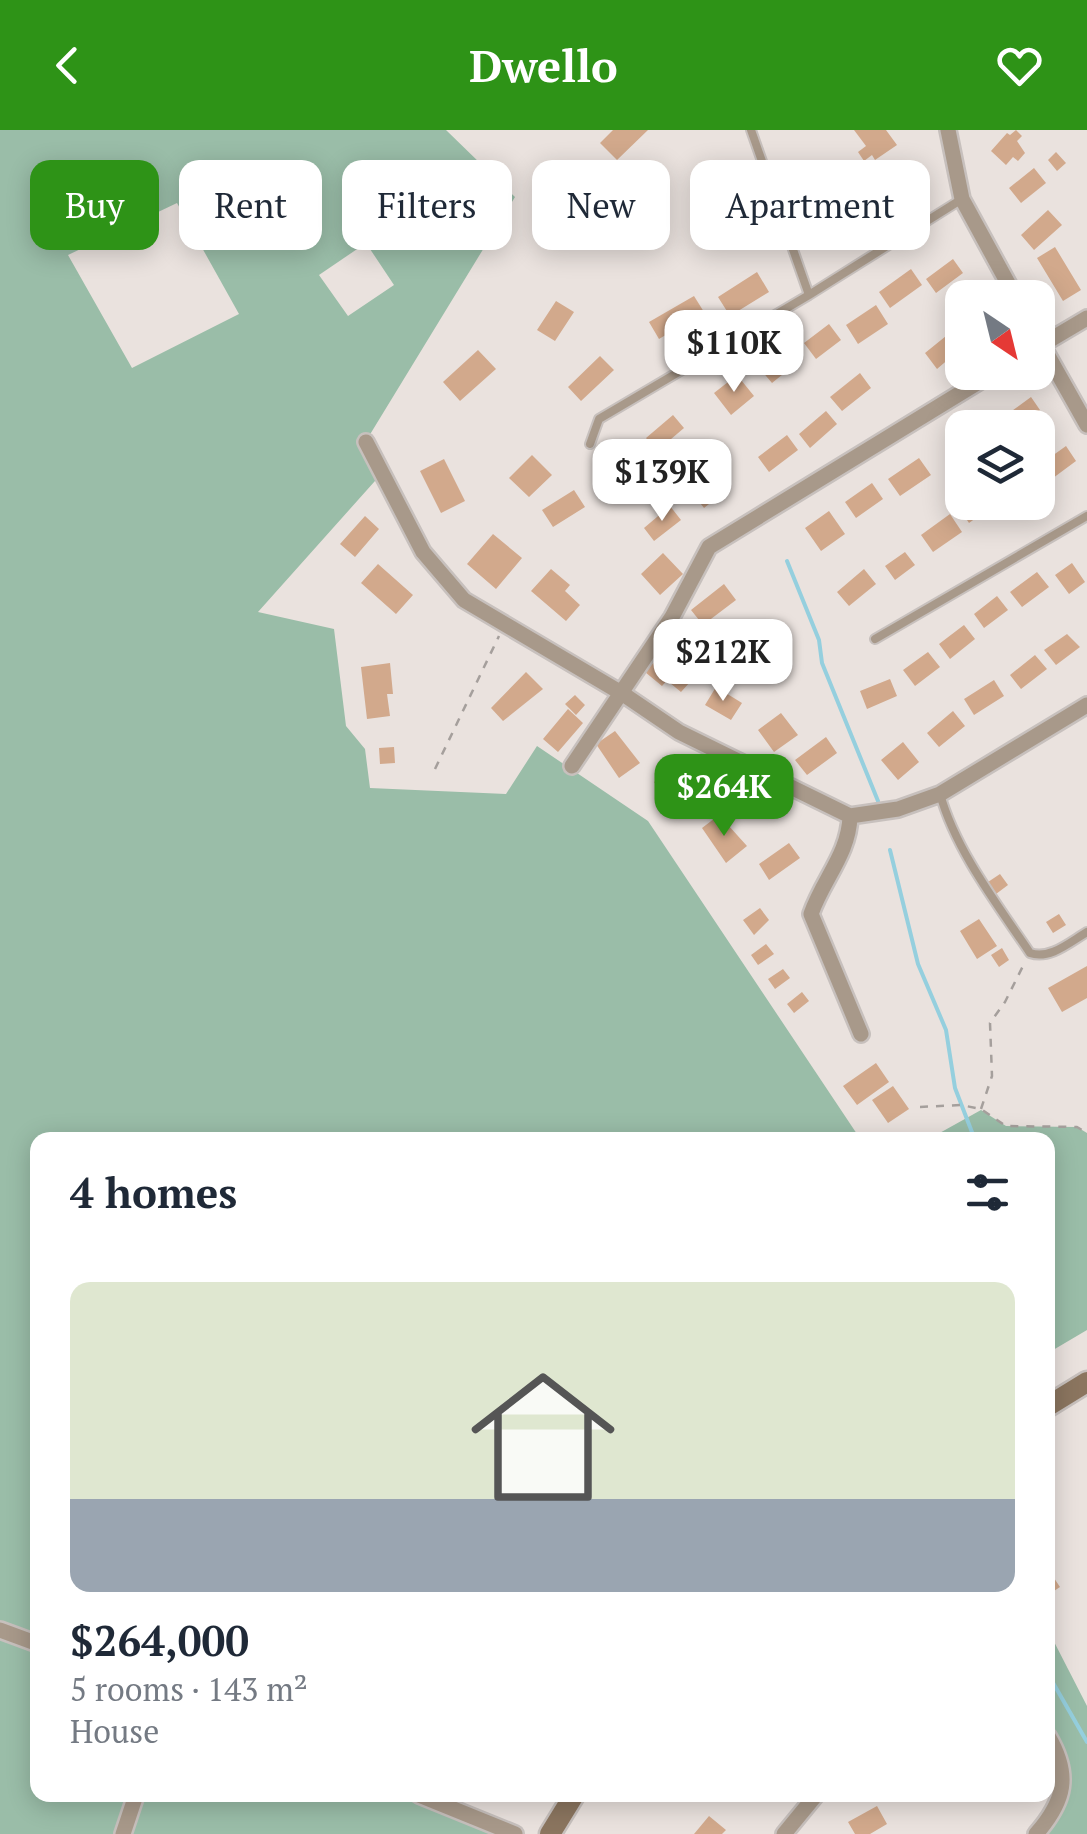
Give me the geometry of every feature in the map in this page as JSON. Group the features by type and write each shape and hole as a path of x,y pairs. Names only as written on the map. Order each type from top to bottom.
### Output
{"street":[{"path":"948,130 962,198 1006,280"},
{"path":"1055,335 1087,318"},
{"path":"1055,370 1087,425"},
{"path":"572,766 672,617 708,548 965,390"},
{"path":"366,442 423,552 464,600 623,694 679,732 850,816 898,809 940,794 1087,705"},
{"path":"850,816 850,836 842,856 820,887 811,914 861,1034"},
{"path":"1055,1402 1087,1382"},
{"path":"0,1630 30,1641"},
{"path":"1036,1834 1059,1803 1062,1760 1055,1748"},
{"path":"123,1834 134,1802"},
{"path":"436,1802 516,1834"},
{"path":"550,1834 570,1802"},
{"path":"784,1834 810,1802"}],"lane":[{"path":"751,130 808,295"},
{"path":"590,444 599,420 962,198"},
{"path":"875,639 1087,516"},
{"path":"940,794 946,815 970,858 1030,954 1040,957 1052,953 1087,932"}],"path":[{"path":"434,769 504,626"},
{"path":"982,1110 992,1076 990,1024 1030,954"},
{"path":"920,1107 962,1104 982,1110 1006,1126 1077,1127 1087,1133"}],"green space":[{"path":"0,130 446,130 477,160 342,160 342,250 356,250 319,275 348,316 394,285 371,250 483,250 366,441 383,472 258,612 334,629 346,726 365,749 370,788 506,794 537,746 648,821 856,1132 30,1132 30,1802 436,1802 515,1834 0,1834","holes":["30,160 159,160 159,212 177,203 179,207 179,160 322,160 322,250 203,250 239,314 132,368 68,255 78,250 30,250"]},
{"path":"981,1110 1006,1126 1077,1127 1087,1133 1087,1330 1055,1349 1055,1132 941,1132"},
{"path":"1055,1644 1087,1706 1087,1834 1036,1834 1049,1819 1062,1761 1055,1748"}],"building":[{"path":"613,130 648,130 617,160 600,143"},
{"path":"854,130 886,130 897,145 875,160 872,155 863,160 858,152 866,146"},
{"path":"1016,130 1022,136 1017,141 1025,153 1018,161 1013,157 1006,165 991,151 1007,133"},
{"path":"1056,152 1066,163 1057,171 1048,160"},
{"path":"1034,168 1046,183 1021,203 1009,188"},
{"path":"1048,210 1062,225 1034,250 1021,235"},
{"path":"1055,247 1081,290 1063,301 1055,280 1050,280 1037,258"},
{"path":"953,259 963,273 954,280 945,280 945,286 936,293 926,279"},
{"path":"911,269 922,285 890,308 879,292"},
{"path":"757,272 769,292 730,316 718,297"},
{"path":"694,296 704,312 659,339 649,322"},
{"path":"556,301 574,312 555,341 537,330"},
{"path":"876,305 888,324 858,344 846,325"},
{"path":"829,324 841,340 816,359 804,343"},
{"path":"945,337 945,362 937,369 925,353"},
{"path":"787,348 798,362 772,383 760,369"},
{"path":"478,350 496,369 460,401 443,382"},
{"path":"600,356 614,370 581,401 568,387"},
{"path":"860,373 871,388 842,411 830,397"},
{"path":"737,375 754,396 731,415 714,393"},
{"path":"1031,397 1040,410 1013,410"},
{"path":"826,411 837,424 810,448 799,434"},
{"path":"673,415 684,428 657,451 646,438"},
{"path":"787,435 798,450 769,472 758,457"},
{"path":"1066,446 1076,461 1055,477 1055,454"},
{"path":"643,453 659,477 622,496 611,481 625,472 621,467"},
{"path":"532,455 552,475 529,497 509,478"},
{"path":"919,458 931,475 900,496 888,479"},
{"path":"444,459 465,501 441,513 420,471"},
{"path":"711,475 716,481 721,478 726,485 724,492 704,508 691,491"},
{"path":"872,483 883,499 856,518 845,502"},
{"path":"574,490 585,507 553,527 542,510"},
{"path":"670,506 681,520 654,541 644,528"},
{"path":"829,511 845,534 821,551 805,528"},
{"path":"365,516 379,529 355,557 340,544"},
{"path":"945,518 954,520 962,532 933,552 921,535"},
{"path":"493,534 522,558 496,589 467,564"},
{"path":"905,552 915,565 895,580 885,566"},
{"path":"663,553 683,574 660,595 641,574"},
{"path":"1072,563 1085,582 1069,594 1055,575"},
{"path":"378,564 413,595 396,614 361,583"},
{"path":"551,569 570,585 565,591 580,605 566,621 531,591"},
{"path":"864,569 876,584 849,606 837,592"},
{"path":"1037,572 1049,587 1022,607 1010,592"},
{"path":"724,584 736,600 703,625 691,610"},
{"path":"997,596 1008,610 984,628 974,614"},
{"path":"964,625 975,639 950,659 939,644"},
{"path":"1067,634 1080,647 1056,665 1044,650"},
{"path":"677,646 690,660 698,651 709,661 681,692 670,683 679,673 676,670 662,686 645,672 654,662 658,666"},
{"path":"928,652 940,667 915,686 903,670"},
{"path":"1035,655 1047,669 1021,689 1010,675"},
{"path":"390,663 390,716 367,719 361,667"},
{"path":"526,672 543,689 503,721 491,708"},
{"path":"890,679 897,696 867,709 860,691"},
{"path":"994,680 1004,696 974,715 964,699"},
{"path":"716,687 742,703 731,720 705,705"},
{"path":"575,695 585,705 576,715 565,704"},
{"path":"568,709 583,723 558,752 543,739"},
{"path":"953,711 965,726 939,747 927,733"},
{"path":"781,713 798,735 774,752 758,730"},
{"path":"615,731 640,763 619,778 596,744"},
{"path":"826,737 837,753 807,775 795,760"},
{"path":"903,742 919,762 898,780 881,760"},
{"path":"394,747 395,763 380,764 379,748"},
{"path":"671,770 692,799 674,811 654,782"},
{"path":"719,815 747,846 726,863 702,828"},
{"path":"789,843 800,858 769,880 759,864"},
{"path":"1000,874 1008,885 996,894 988,882"},
{"path":"760,908 769,920 754,935 743,920"},
{"path":"1059,914 1066,925 1053,933 1046,922"},
{"path":"979,919 997,946 977,959 960,931"},
{"path":"766,944 774,954 758,965 751,955"},
{"path":"1002,948 1009,960 999,967 991,955"},
{"path":"1087,966 1087,998 1062,1012 1048,988"},
{"path":"783,969 790,978 775,989 768,979"},
{"path":"802,992 809,1001 794,1013 787,1004"},
{"path":"876,1063 889,1082 857,1105 843,1086"},
{"path":"893,1086 909,1109 888,1123 872,1100"},
{"path":"877,1806 887,1824 870,1834 855,1834 848,1822"},
{"path":"709,1816 726,1830 722,1834 694,1834"}],"waterway":[{"path":"787,561 819,640 822,663 878,801"},
{"path":"890,850 918,964 946,1030 955,1088 972,1132"},
{"path":"1055,1686 1087,1742"}]}
